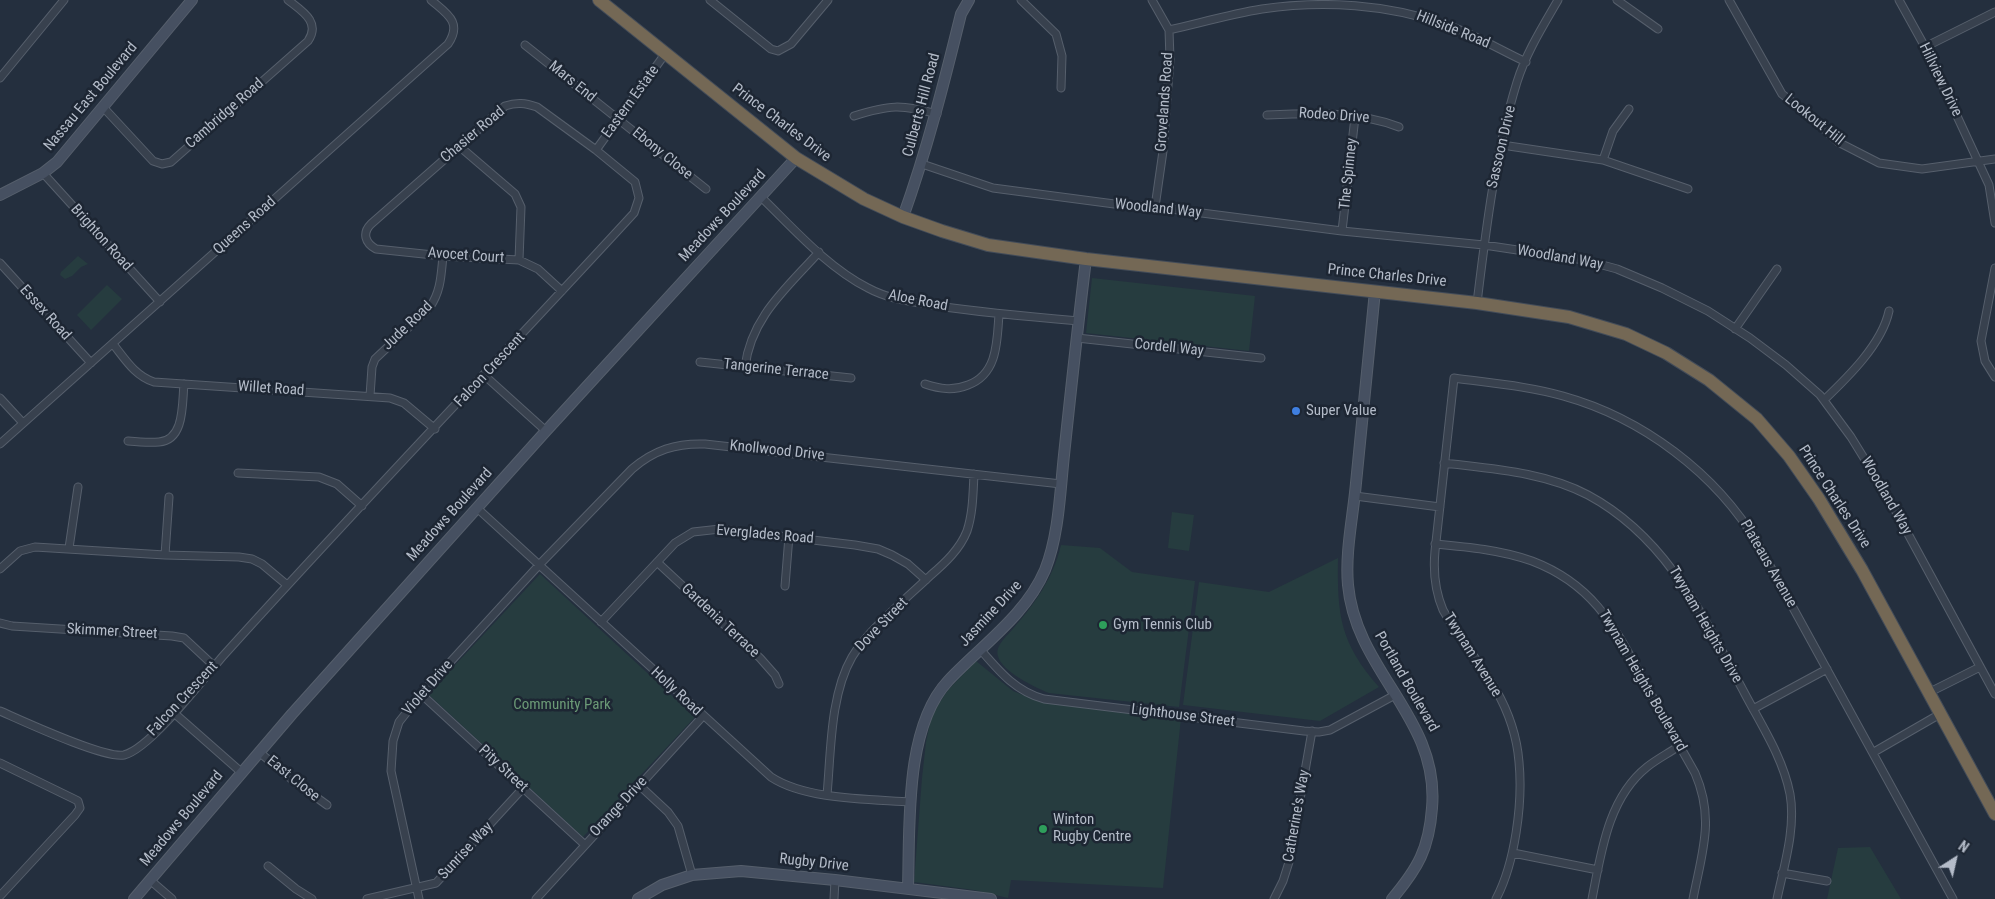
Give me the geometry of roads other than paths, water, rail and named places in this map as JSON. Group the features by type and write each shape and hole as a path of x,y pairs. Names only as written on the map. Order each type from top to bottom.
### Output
{"highway":[{"name":"Prince Charles Drive","path":"600,0 796,158 864,199 902,217 988,245 1086,259 1477,303 1569,317 1626,334 1666,353 1709,380 1757,419 1789,456 1819,499 1862,570 1995,814"}],"street":[{"path":"0,78 64,0"},
{"name":"Nassau East Boulevard","path":"0,195 43,173 57,162 192,0"},
{"name":"Cambridge Road","path":"103,107 153,161 162,164 171,162 308,41 313,30 310,19 288,0"},
{"name":"Queens Road","path":"0,444 448,44 454,31 454,24 451,17 431,0"},
{"path":"710,0 770,48 778,51 791,44 828,0"},
{"name":"Culberts Hill Road","path":"902,217 922,164 937,114 961,14 968,0"},
{"path":"1022,0 1056,34 1062,56 1061,88"},
{"name":"Grovelands Road","path":"1152,0 1169,30 1170,59 1155,207"},
{"name":"Sassoon Drive","path":"1477,303 1495,172 1518,81 1540,32 1558,0"},
{"path":"1617,0 1658,29"},
{"name":"Lookout Hill","path":"1728,0 1782,94 1838,142 1880,163 1922,170 1995,159"},
{"name":"Hillview Drive","path":"1899,0 1925,47 1990,184 1995,222"},
{"name":"Hillside Road","path":"1169,30 1264,8 1305,4 1358,5 1408,12 1449,25 1526,62"},
{"path":"1925,47 1995,12"},
{"name":"Mars End","path":"525,44 618,120"},
{"name":"Eastern Estate","path":"596,150 666,54"},
{"name":"Chasier Road","path":"366,236 368,227 371,224 505,106 527,103 537,107 596,150"},
{"path":"854,116 882,107 911,107 937,114"},
{"path":"1603,160 1613,131 1629,109"},
{"name":"Rodeo Drive","path":"1267,115 1335,114 1380,120 1400,127"},
{"name":"The Spinney","path":"1342,231 1355,117"},
{"name":"Ebony Close","path":"618,120 706,189"},
{"path":"1502,145 1603,160 1688,190"},
{"path":"459,146 515,194 519,200 521,207 519,260"},
{"name":"Falcon Crescent","path":"0,711 91,749 115,755 124,755 135,750 174,713 287,585 435,429 634,213 640,198 635,182 596,150"},
{"name":"Meadows Boulevard","path":"134,899 259,752 546,431 796,158"},
{"name":"Woodland Way","path":"922,164 993,188 1342,231 1484,245 1584,260 1617,269 1708,311 1786,365 1824,400 1852,437 1888,497 1995,694"},
{"name":"Brighton Road","path":"43,173 160,302"},
{"name":"Aloe Road","path":"761,197 819,252 860,283 891,297 999,314 1079,321"},
{"name":"Avocet Court","path":"366,236 369,244 376,249 443,256 519,260 538,269 562,291"},
{"path":"745,367 748,346 761,319 819,252"},
{"name":"Jude Road","path":"370,396 372,367 375,359 430,307 436,298 440,289 443,256"},
{"name":"Jasmine Drive","path":"908,888 911,802 920,737 929,708 948,681 1023,605 1041,579 1053,543 1086,259"},
{"name":"Essex Road","path":"0,263 90,363"},
{"path":"1995,268 1981,341 1985,361 1995,377"},
{"path":"1735,329 1777,269"},
{"name":"Portland Boulevard","path":"1374,291 1348,563 1350,597 1356,622 1368,650 1412,719 1424,745 1431,770 1433,798 1430,823 1422,856 1413,872 1392,899"},
{"path":"1824,400 1850,375 1870,349 1887,320 1889,311"},
{"path":"925,384 951,389 965,386 982,378 991,364 996,349 999,314"},
{"name":"Cordell Way","path":"1077,338 1261,358"},
{"name":"Willet Road","path":"113,344 136,372 145,379 154,382 390,398 404,403 435,429"},
{"name":"Tangerine Terrace","path":"700,362 851,378"},
{"path":"484,375 546,431"},
{"name":"Twynam Avenue","path":"1454,378 1435,544 1434,576 1438,598 1450,623 1497,691 1514,734 1520,775 1512,853 1506,878 1496,899"},
{"name":"Plateaus Avenue","path":"1454,378 1542,391 1579,401 1627,422 1669,448 1714,487 1743,520 1763,552 1953,899"},
{"path":"128,441 161,442 172,438 177,431 179,422 184,384"},
{"path":"0,398 23,423"},
{"name":"Knollwood Drive","path":"539,565 632,469 650,455 677,446 695,444 715,445 1061,484"},
{"name":"Twynam Heights Drive","path":"1444,462 1505,470 1549,480 1586,494 1618,514 1650,543 1679,576 1780,761 1790,795 1792,815 1777,899"},
{"path":"238,472 319,476 338,484 362,506"},
{"name":"Dove Street","path":"827,795 837,703 845,670 853,655 867,638 950,556 965,536 970,515 974,474"},
{"path":"69,548 78,488"},
{"path":"1355,496 1440,507"},
{"path":"165,555 169,497"},
{"name":"Holly Road","path":"477,508 777,782 800,791 911,802"},
{"name":"Everglades Road","path":"601,622 680,539 698,531 728,530 789,536 878,549 900,559 926,580"},
{"path":"785,586 789,536"},
{"name":"Twynam Heights Boulevard","path":"1435,544 1478,548 1516,556 1548,568 1576,585 1608,618 1702,790 1706,804 1705,834 1693,899"},
{"path":"0,569 20,551 35,547 165,555 239,556 262,564 287,585"},
{"name":"Gardenia Terrace","path":"657,562 760,658 775,675 780,684"},
{"name":"Violet Drive","path":"419,899 393,782 392,741 399,722 421,694 539,565"},
{"name":"Skimmer Street","path":"0,623 12,626 184,638 214,666"},
{"name":"Lighthouse Street","path":"980,650 1012,683 1025,692 1044,699 1312,731 1325,731 1336,728 1395,695"},
{"path":"1928,693 1980,667"},
{"path":"1753,709 1827,669"},
{"name":"Pity Street","path":"421,694 584,844"},
{"path":"174,713 242,772"},
{"path":"1874,752 1940,714"},
{"name":"Orange Drive","path":"536,899 584,844 703,716"},
{"name":"Catherine's Way","path":"1274,899 1281,887 1289,862 1312,731"},
{"path":"1592,899 1614,812 1624,791 1647,767 1679,746"},
{"name":"East Close","path":"259,752 327,806"},
{"path":"0,763 72,798 78,802 80,808 0,896"},
{"path":"640,785 663,807 678,826 692,875"},
{"name":"Sunrise Way","path":"367,899 431,885 440,879 523,788"},
{"path":"1512,853 1598,870"},
{"path":"268,866 296,889 312,899"},
{"name":"Rugby Drive","path":"638,899 662,886 692,875 740,871 908,888 957,897 991,899"},
{"path":"1782,873 1827,881"},
{"path":"150,880 172,899"},
{"path":"834,899 835,880"}],"place":[{"name":"Super Value","path":"1296,411"},
{"name":"Gym Tennis Club","path":"1103,625"},
{"name":"Winton Rugby Centre","path":"1043,829"}],"park label":[{"name":"Community Park","path":"562,705"}]}
